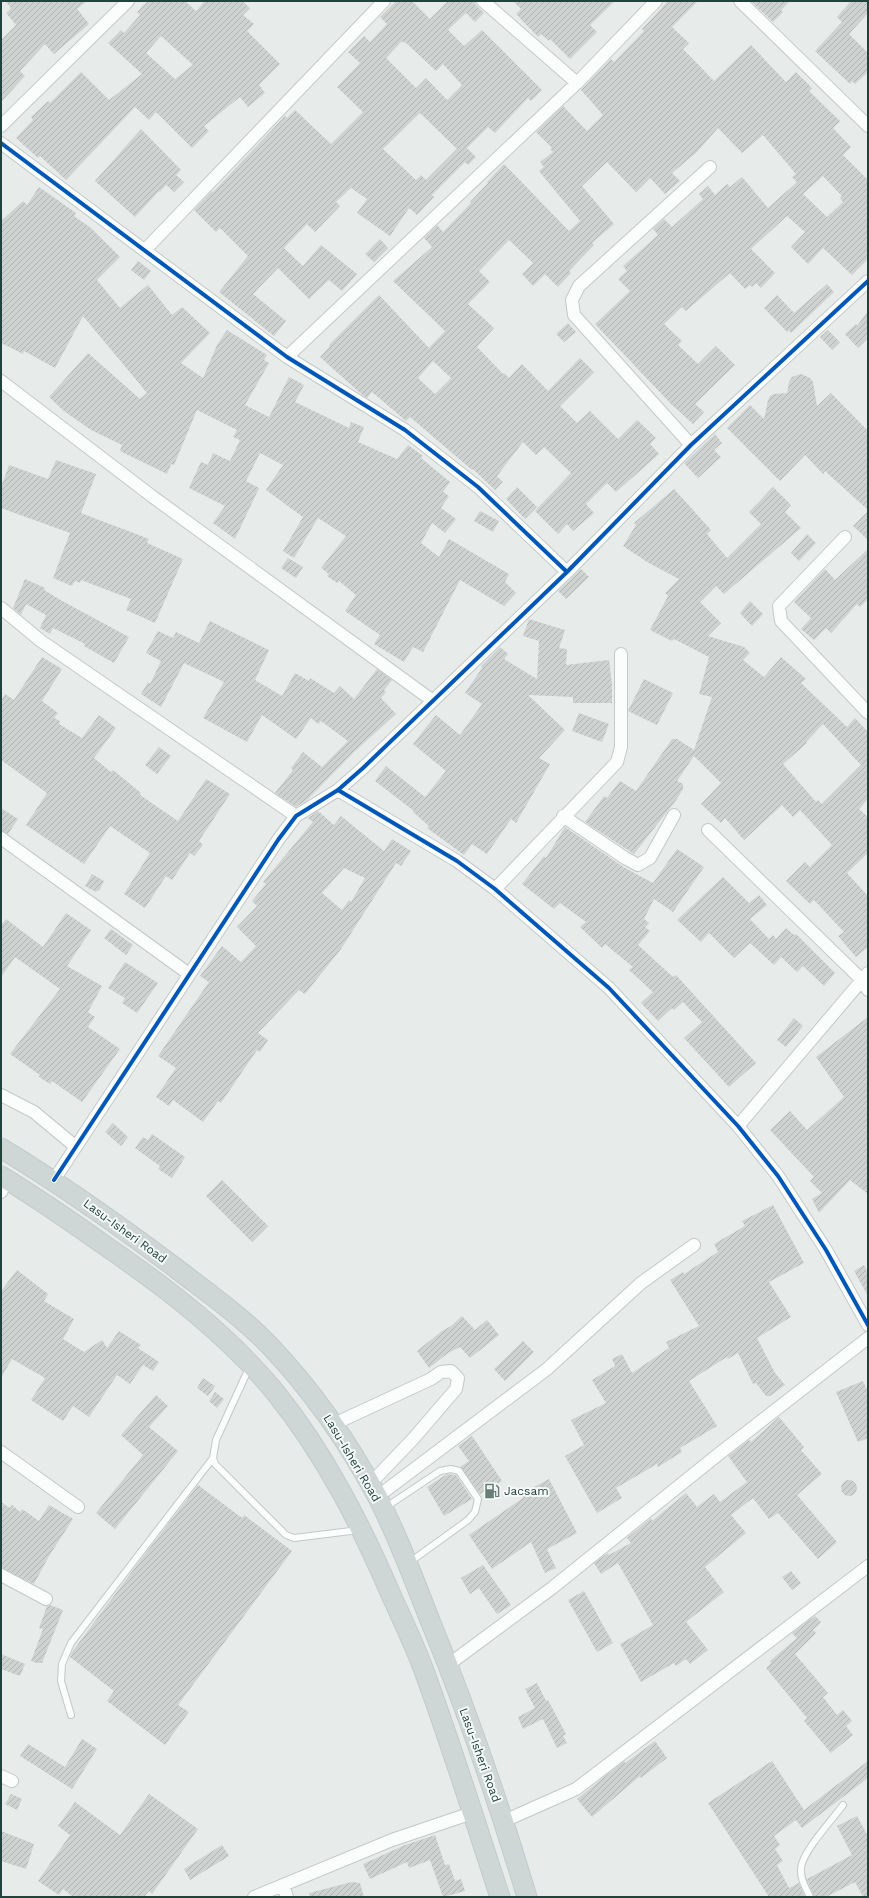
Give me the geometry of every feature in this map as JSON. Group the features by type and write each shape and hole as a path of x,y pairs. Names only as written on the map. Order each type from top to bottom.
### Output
{"main road":[{"name":"Lasu-Isheri Road","path":"1,1148 54,1180 148,1247 237,1317 268,1344 298,1378 334,1424 377,1497 408,1564 448,1665 504,1821 527,1897"},
{"name":"Lasu-Isheri Road","path":"3,1183 48,1206 179,1299 251,1365 301,1425 325,1461 362,1530 422,1667 500,1897"}],"street":[{"path":"1,126 128,1"},
{"path":"145,250 384,1"},
{"path":"484,1 576,83"},
{"path":"287,357 576,83 656,1"},
{"path":"740,1 866,120"},
{"path":"1,143 287,357 406,430 478,487 567,572"},
{"path":"691,446 574,315 572,300 579,286 710,167"},
{"path":"54,1180 278,840 296,816 338,790 363,768 567,572 691,446 868,281"},
{"path":"1,380 153,497 433,701"},
{"path":"845,537 779,606 781,621 868,713"},
{"path":"1,608 41,641 296,816"},
{"path":"495,890 563,816 616,762 621,747 622,654"},
{"path":"338,790 457,861 495,890 609,988 738,1126 778,1176 826,1250 868,1325"},
{"path":"563,816 638,865 650,858 674,815"},
{"path":"708,830 866,981 738,1126"},
{"path":"1,838 189,974"},
{"path":"1,1095 34,1112 76,1147"},
{"path":"377,1497 547,1369 640,1283 694,1245"},
{"path":"448,1665 552,1588 720,1453 868,1338"},
{"path":"334,1424 431,1379 441,1372 451,1371 458,1378 456,1389 413,1439 377,1497"},
{"path":"1,1452 78,1507"},
{"path":"504,1821 576,1789 868,1566"},
{"path":"1,1575 46,1599"},
{"path":"1,1776 12,1781"},
{"path":"254,1897 392,1840 472,1813"},
{"path":"283,1885 287,1897"}],"lane":[{"path":"251,1365 216,1440 213,1458 215,1464 286,1535 294,1538 362,1530"},
{"path":"71,1715 61,1681 62,1664 71,1643 213,1458"},
{"path":"377,1497 440,1471 451,1469 459,1471 478,1499 475,1512 468,1520 408,1564"},
{"path":"810,1897 802,1880 800,1868 804,1856 844,1805"}],"building":[{"path":"5,1 87,1 77,9 89,24 54,54 45,44 20,71 25,76 1,102 1,40 16,25 6,13 11,8"},
{"path":"148,1 185,1 196,11 205,1 242,1 250,8 243,15 254,24 247,31 280,64 259,85 265,93 248,107 240,97 204,126 209,131 192,148 156,112 149,120 135,107 66,180 40,156 38,158 16,138 33,120 31,117 48,101 50,103 81,72 109,100 142,74 108,43 121,30 124,33 140,15 137,12","holes":["161,36 193,65 175,79 146,53"]},
{"path":"396,1 412,1 430,19 448,1 476,1 475,4 484,13 475,22 466,13 448,30 464,46 482,30 542,90 531,101 528,98 495,133 488,127 467,148 476,157 468,165 465,162 432,195 434,197 417,215 409,208 390,236 357,213 367,199 351,188 336,202 340,206 315,232 307,224 284,248 303,266 321,245 357,274 342,291 329,280 309,299 278,268 253,294 286,321 274,336 219,292 248,256 220,228 216,232 194,210 285,116 287,118 295,110 331,144 363,112 337,87 360,63 348,52 364,36 370,42 387,24 380,17","holes":["402,41 404,43 405,42 436,71 443,64 462,85 447,100 426,78 416,88 386,58","420,113 457,149 426,180 421,175 416,180 383,149"]},
{"path":"513,1 615,1 590,25 597,32 570,59 550,39 549,41 541,34 538,37 516,14 521,9"},
{"path":"668,1 698,1 672,27 689,43 683,49 714,81 751,45 786,82 796,72 812,88 809,91 840,121 833,128 851,147 843,155 868,180 868,259 852,275 823,248 808,264 791,247 805,232 787,216 751,249 775,273 761,288 756,283 752,287 750,285 745,289 730,273 686,311 682,307 664,324 682,341 678,345 698,364 716,346 735,365 695,404 704,412 693,424 672,405 595,324 630,291 618,279 627,271 623,266 658,235 653,229 664,219 672,227 703,199 699,194 708,186 715,195 727,184 730,187 742,177 768,208 797,182 792,177 796,174 763,135 742,153 718,128 697,152 672,173 680,181 665,194 650,178 636,192 607,162 582,186 614,224 592,243 594,245 569,271 571,273 558,287 545,274 533,286 522,274 533,263 509,240 479,271 490,282 468,304 494,328 477,347 503,374 504,373 509,378 522,364 548,391 580,358 594,372 560,406 577,423 590,411 618,439 637,420 656,438 650,444 659,454 616,492 607,483 586,504 594,513 573,531 567,524 558,534 535,511 571,473 544,447 536,455 523,442 497,476 503,482 495,490 473,469 472,470 410,417 406,421 372,392 367,398 320,357 330,346 329,345 379,295 429,348 445,331 393,281 432,247 424,238 437,225 443,232 471,203 470,202 504,164 569,231 580,221 539,171 544,167 540,162 553,152 550,149 552,148 536,132 563,106 587,131 603,115 581,90 611,59 614,62 644,31 642,29","holes":["823,176 842,196 840,198 843,202 827,217 803,194","433,361 451,378 435,394 418,378"]},
{"path":"751,1 790,1 781,10 783,12 773,22"},
{"path":"851,1 868,1 868,13 849,34 868,53 868,72 855,84 852,81 850,84 815,51 842,22 837,17"},
{"path":"141,129 181,170 176,175 184,182 174,192 166,185 135,217 95,181"},
{"path":"39,187 76,213 74,216 91,228 120,257 97,280 120,308 148,285 172,315 182,307 210,333 181,363 203,378 217,345 227,330 267,355 264,360 269,363 245,405 269,417 289,377 304,385 295,402 349,428 351,422 364,427 358,442 397,459 408,445 423,456 421,458 450,482 443,492 449,496 441,508 456,519 445,533 432,523 421,543 439,557 449,539 509,574 505,582 516,593 504,606 460,580 423,652 413,647 404,662 374,644 380,635 345,611 356,595 339,581 337,583 327,576 329,574 321,568 346,536 318,518 294,558 283,551 303,517 266,490 283,465 260,453 246,481 259,488 235,539 213,523 225,506 189,488 201,462 208,465 213,453 230,461 240,440 233,437 237,430 197,410 174,465 171,464 167,474 120,451 122,445 91,430 64,411 49,397 88,353 140,399 147,393 83,316 55,368 24,351 23,354 1,343 1,221 23,201 27,205"},
{"path":"380,239 388,248 374,262 365,254"},
{"path":"138,261 151,271 144,280 131,270"},
{"path":"827,284 834,292 791,333 789,330 787,332 764,308 777,295 794,313"},
{"path":"868,311 868,338 858,348 845,334 856,324 857,326"},
{"path":"568,323 576,332 564,342 556,334"},
{"path":"828,330 840,342 832,350 820,337"},
{"path":"801,374 810,378 813,382 817,406 831,393 868,431 868,510 825,471 823,474 805,455 780,481 727,428 750,405 764,419 770,396 774,394 787,393 789,382 792,377"},
{"path":"715,434 722,443 714,450 721,457 698,478 684,463"},
{"path":"56,460 96,474 81,513 149,539 147,543 183,559 155,623 126,610 131,599 81,580 80,583 75,581 72,586 53,578 70,533 1,508 1,487 9,465 48,479"},
{"path":"517,487 537,507 525,519 506,499"},
{"path":"773,487 791,505 785,512 801,528 724,594 716,586 700,602 721,623 708,636 744,647 750,653 743,660 764,677 781,657 806,679 801,683 847,727 855,718 868,732 868,799 859,809 868,817 868,853 847,873 868,896 868,947 856,957 838,936 844,932 814,900 810,904 786,881 805,862 810,867 832,845 800,810 793,817 782,805 744,840 725,818 721,823 701,804 721,783 694,756 677,781 683,784 683,789 677,799 634,854 585,822 604,796 607,798 620,781 636,791 672,739 677,739 694,750 712,697 699,694 709,657 674,639 672,641 650,630 668,596 665,593 679,579 647,562 623,546 636,525 634,523 674,489 711,530 707,534 727,558 761,524 749,512","holes":["823,724 861,765 822,804 818,800 816,802 783,764 807,743 806,742"]},
{"path":"480,511 499,521 493,532 474,521"},
{"path":"868,511 868,540 853,526"},
{"path":"807,534 816,543 799,561 791,553"},
{"path":"868,549 868,599 860,607 857,604 831,633 826,628 814,640 801,629 811,618 794,602 825,569 835,580"},
{"path":"288,558 303,567 296,578 281,568"},
{"path":"581,569 589,577 566,599 558,591"},
{"path":"25,579 45,588 44,590 64,602 129,637 114,663 84,646 85,644 53,628 50,634 40,628 46,615 26,604 21,615 13,608"},
{"path":"750,601 763,614 752,626 740,613"},
{"path":"529,619 565,630 559,648 567,649 566,665 609,660 612,685 612,703 573,703 573,697 528,695 565,730 539,758 550,764 516,823 511,819 487,854 472,844 464,855 427,828 429,826 413,812 414,811 375,781 386,766 425,797 446,771 413,744 436,715 460,735 482,704 465,693 482,668 481,666 500,647 508,654 504,659 537,679 539,641 523,636"},
{"path":"210,621 269,650 255,680 282,696 295,673 309,681 310,678 334,693 340,686 354,699 377,669 392,680 384,690 386,692 381,698 396,714 354,752 307,800 296,807 275,793 293,770 291,768 303,752 322,767 348,741 321,721 318,724 311,718 296,739 262,715 247,742 203,718 224,682 184,663 161,707 141,694 148,682 150,684 161,661 146,653 158,631 173,638 176,632 199,643"},
{"path":"42,657 62,669 42,701 58,713 54,718 60,721 59,724 82,738 99,715 116,728 94,758 111,772 113,770 141,793 140,795 178,821 206,779 230,794 199,841 203,845 194,856 190,853 172,880 166,876 145,908 124,894 150,853 110,826 84,864 26,825 47,793 1,760 1,701 5,694 14,700"},
{"path":"644,679 673,693 657,725 628,711"},
{"path":"579,713 609,724 602,742 572,731"},
{"path":"159,747 171,756 157,774 145,765"},
{"path":"1,808 18,819 8,834 1,831"},
{"path":"318,811 334,825 341,816 384,851 392,839 411,851 401,866 396,863 341,949 305,994 299,990 258,1033 268,1040 260,1052 257,1050 221,1103 218,1101 203,1122 173,1100 169,1106 156,1097 176,1068 158,1056 209,982 200,976 222,946 241,962 256,946 237,927 257,906 252,901 266,884 263,882 313,822 308,818","holes":["344,868 365,878 351,902 349,900 342,910 322,893"]},
{"path":"565,827 625,868 653,883 677,849 704,867 673,912 654,899 644,919 649,923 645,927 650,931 638,945 673,977 676,975 756,1063 729,1087 684,1038 702,1022 683,1002 674,1010 672,1008 658,1021 641,1003 653,992 629,970 633,967 605,944 602,948 580,927 586,922 560,903 554,909 522,884 544,856 546,858"},
{"path":"92,874 104,881 99,891 98,890 96,892 85,886"},
{"path":"723,877 749,903 759,895 767,905 750,919 769,939 773,935 776,939 786,928 794,935 796,934 835,973 824,986 803,966 797,972 781,957 774,965 750,943 734,958 709,933 701,942 677,920"},
{"path":"66,913 91,930 67,966 102,986 88,1012 95,1017 88,1027 120,1049 82,1102 52,1081 50,1084 39,1077 40,1075 10,1054 60,989 15,957 1,977 1,926 6,919 43,947"},
{"path":"111,929 133,945 126,955 104,938"},
{"path":"125,962 158,983 137,1013 122,1003 125,998 108,988"},
{"path":"868,1017 868,1194 850,1180 819,1213 812,1199 822,1193 810,1181 814,1177 770,1130 790,1111 807,1130 844,1097 816,1057"},
{"path":"794,1018 803,1026 786,1047 777,1040"},
{"path":"113,1123 128,1137 121,1146 105,1132"},
{"path":"152,1134 185,1157 172,1178 158,1169 160,1166 135,1148 143,1137 148,1140"},
{"path":"222,1180 268,1226 252,1242 206,1196"},
{"path":"773,1205 804,1263 769,1282 791,1317 757,1338 775,1373 785,1385 770,1396 766,1396 756,1383 753,1384 738,1353 728,1359 727,1357 689,1381 717,1426 680,1448 682,1452 658,1467 657,1464 616,1488 622,1498 597,1513 565,1456 584,1445 571,1420 606,1403 592,1380 615,1366 612,1359 622,1354 632,1373 669,1348 666,1342 699,1326 670,1280 683,1272 684,1274 718,1252 714,1244 745,1226 742,1221"},
{"path":"864,1265 868,1273 868,1296 854,1271"},
{"path":"17,1270 48,1294 44,1301 74,1319 63,1339 84,1352 102,1340 107,1348 119,1331 141,1345 138,1348 159,1362 153,1371 143,1365 130,1384 117,1375 89,1417 73,1406 63,1421 31,1400 45,1378 12,1359 1,1378 1,1291"},
{"path":"462,1316 475,1330 487,1320 499,1335 470,1358 460,1347 448,1353 429,1368 417,1351"},
{"path":"523,1341 534,1352 505,1381 494,1369"},
{"path":"203,1378 215,1386 208,1396 197,1388"},
{"path":"863,1381 868,1392 868,1438 858,1442 836,1392"},
{"path":"215,1392 224,1399 217,1408 209,1401"},
{"path":"156,1395 168,1406 149,1427 178,1451 115,1529 96,1513 143,1455 121,1435"},
{"path":"779,1417 804,1447 801,1450 822,1474 797,1495 837,1542 818,1559 778,1513 769,1519 753,1498 731,1515 746,1533 705,1567 724,1592 686,1622 708,1650 690,1664 686,1659 676,1666 674,1663 641,1682 620,1644 653,1625 618,1563 601,1574 594,1563 608,1553 609,1555 631,1543 627,1538 651,1518 652,1521 686,1493 697,1507 714,1494 720,1502 747,1482 728,1456 749,1440 751,1442"},
{"path":"472,1436 502,1481 480,1494 460,1467 469,1461 458,1446"},
{"path":"447,1474 456,1475 472,1499 444,1516 427,1487"},
{"path":"549,1479 577,1533 547,1549 556,1568 545,1573 531,1542 492,1569 469,1535 523,1498 521,1494"},
{"path":"846,1480 852,1480 857,1485 855,1494 852,1496 846,1496 841,1491 841,1485"},
{"path":"198,1485 242,1518 244,1515 292,1551 178,1705 189,1712 165,1745 107,1701 114,1691 70,1657 72,1652"},
{"path":"1,1502 10,1508 12,1505 20,1512 22,1509 39,1521 49,1505 73,1519 49,1556 34,1584 1,1568"},
{"path":"483,1565 511,1605 497,1614 479,1588 470,1594 461,1578"},
{"path":"791,1571 801,1583 792,1590 782,1577"},
{"path":"584,1591 613,1643 597,1652 568,1600"},
{"path":"50,1605 63,1610 42,1663 37,1663 31,1661 43,1629 39,1628 47,1606"},
{"path":"815,1616 821,1622 813,1630 816,1633 795,1654 828,1693 823,1697 837,1715 843,1710 852,1721 846,1726 853,1735 831,1753 804,1721 807,1718 766,1668 771,1663 770,1661 797,1638 792,1633"},
{"path":"1,1654 25,1664 20,1676 1,1669"},
{"path":"537,1683 566,1734 563,1736 567,1743 557,1748 543,1719 523,1729 518,1717 535,1708 525,1689"},
{"path":"82,1739 97,1749 72,1789 20,1756 28,1744 65,1767"},
{"path":"655,1741 667,1758 641,1778 640,1776 592,1817 577,1799 624,1761 625,1763"},
{"path":"772,1761 804,1810 868,1761 868,1778 802,1828 796,1820 774,1836 780,1845 775,1849 783,1861 777,1865 789,1888 799,1883 805,1897 769,1897 708,1803"},
{"path":"11,1794 22,1799 17,1810 5,1804"},
{"path":"149,1794 198,1829 152,1894 149,1891 144,1897 73,1897 63,1889 59,1895 38,1881 70,1835 58,1826 75,1802 120,1835"},
{"path":"857,1816 868,1836 868,1897 863,1897 855,1882 826,1897 814,1897 807,1879 852,1855 837,1826"},
{"path":"1,1831 34,1844 26,1869 1,1861"},
{"path":"435,1835 445,1865 449,1864 455,1881 461,1879 465,1891 443,1897 430,1860 409,1868 407,1862 370,1879 363,1864 405,1845"},
{"path":"222,1845 229,1856 190,1880 184,1869"},
{"path":"352,1882 360,1883 364,1897 310,1897 309,1893"}],"cycle path":[{"path":"1,143 287,357 405,430 478,487 567,572"},
{"path":"54,1180 278,840 296,816 338,790 363,768 567,572 691,445 868,281"},
{"path":"338,790 457,861 495,889 609,988 738,1126 778,1176 826,1250 868,1325"}],"place":[{"name":"Jacsam","path":"492,1491"}]}
